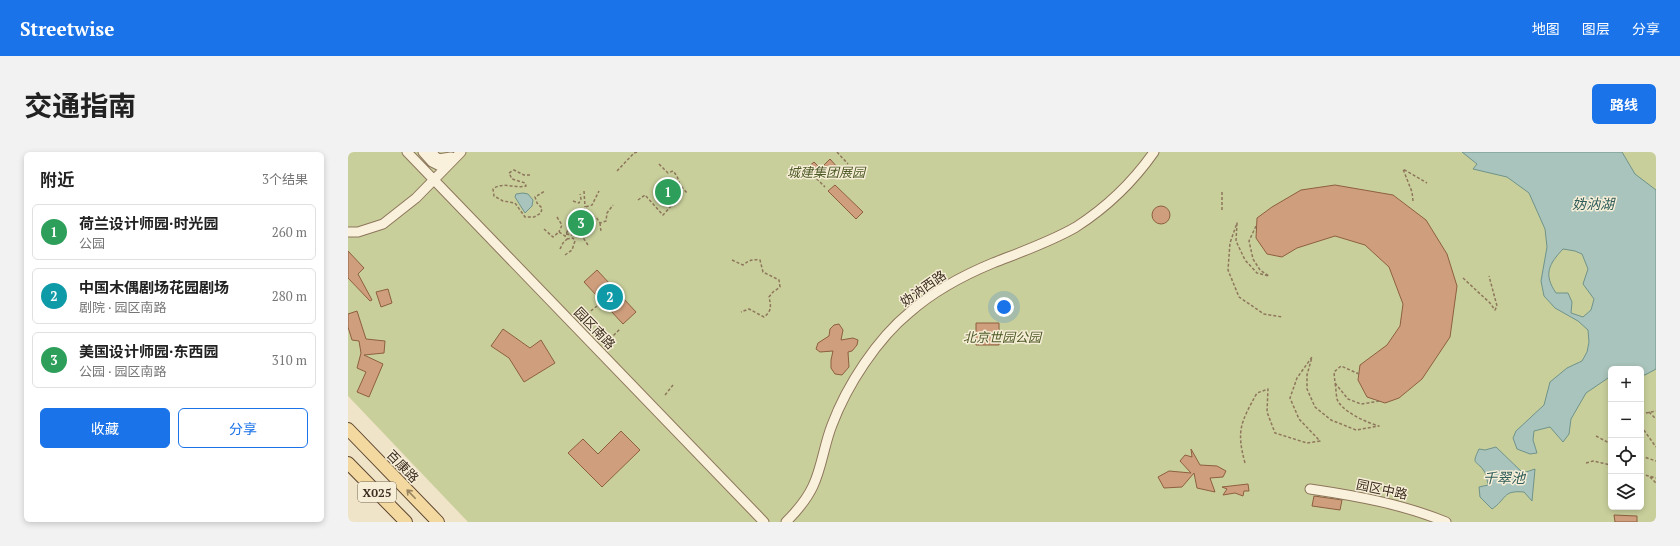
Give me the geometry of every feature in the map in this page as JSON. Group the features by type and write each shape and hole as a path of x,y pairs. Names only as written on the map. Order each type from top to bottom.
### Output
{"main road":[{"name":"百康路","path":"348,429 438,522"},
{"name":"X025","path":"348,463 406,522"}],"street":[{"name":"园区南路","path":"407,152 764,522"},
{"path":"422,152 432,162 438,165 451,157 438,159 431,152"},
{"path":"348,232 358,232 384,224 416,198 461,152"},
{"name":"妫汭西路","path":"786,522 805,500 813,485 832,424 852,384 874,349 896,326 910,312 948,285 991,264 1034,247 1075,227 1108,205 1140,171 1154,152"},
{"name":"园区中路","path":"1310,489 1358,496 1400,506 1422,512 1446,522"}],"path":[{"path":"617,171 634,153 637,152"},
{"path":"837,152 848,164"},
{"path":"659,164 668,173 673,172 677,176 680,186 687,193"},
{"path":"1413,201 1412,192 1403,169 1428,183"},
{"path":"530,175 524,175 514,170 509,173 512,179 525,183 526,186 519,188 506,185 497,185 493,189 494,196 503,201 515,203 525,218 534,217 541,213 542,208 538,204 535,197 545,191"},
{"path":"813,175 825,187"},
{"path":"638,200 645,195 663,216 671,206 662,196 671,188 680,186"},
{"path":"560,250 566,239 566,235 573,217 578,216 583,212 585,207 584,191"},
{"path":"585,207 592,205 599,191"},
{"path":"1222,191 1222,210"},
{"path":"573,201 579,203 581,199 580,194"},
{"path":"600,223 606,221 607,213 613,205"},
{"path":"544,229 553,237 559,232 562,225 557,217"},
{"path":"588,222 591,217 596,217 600,223 601,232"},
{"path":"559,232 566,235 572,235 583,222 588,222"},
{"path":"583,222 584,232 587,234"},
{"path":"588,222 592,228 590,233 587,234 584,239 588,245"},
{"path":"1256,226 1249,241 1253,259 1260,270 1269,276 1257,273 1245,260 1236,241 1237,223 1230,242 1228,270 1239,297 1264,314 1282,317"},
{"path":"565,255 572,250 575,241 573,238 566,239"},
{"path":"732,260 744,265 748,261 755,259 760,260 763,272 779,280 780,287 768,297 771,307 769,313 764,316 749,309 741,312"},
{"path":"1463,278 1490,303 1495,310 1497,306 1489,276"},
{"path":"587,314 597,306"},
{"path":"610,338 620,329"},
{"path":"1245,463 1240,444 1242,421 1257,393 1268,389 1267,412 1275,433 1307,443 1320,440 1298,419 1290,398 1297,378 1312,357 1307,375 1307,389 1315,408 1331,420 1356,430 1379,426 1367,423 1354,415 1338,400 1334,372 1341,366 1359,374"},
{"path":"1335,383 1348,399 1361,404 1380,401"},
{"path":"665,395 673,386"},
{"path":"1644,413 1656,411"},
{"path":"1649,412 1656,419"},
{"path":"1644,430 1656,447"},
{"path":"1596,436 1608,442"},
{"path":"1644,457 1656,461"},
{"path":"1586,463 1593,461 1608,464"},
{"path":"1644,475 1656,478"},
{"path":"1650,477 1656,483"}],"green space":[{"name":"北京世园公园","path":"348,152 1656,152 1656,522 468,522 348,396"}],"water":[{"name":"妫汭湖","path":"1462,152 1622,152 1635,174 1656,190 1656,369 1645,375 1644,366 1608,366 1608,378 1586,393 1571,419 1569,434 1563,442 1550,427 1534,431 1533,440 1537,453 1530,454 1517,449 1513,438 1516,431 1544,405 1550,382 1567,368 1582,361 1587,352 1589,342 1588,330 1578,321 1555,308 1544,296 1541,281 1547,247 1545,229 1529,193 1507,177 1473,169 1477,164","holes":["1563,249 1582,254 1588,269 1583,284 1594,299 1591,310 1583,317 1571,313 1572,302 1568,293 1556,293 1549,275 1551,265"]},
{"path":"516,194 528,194 533,200 532,206 525,213 515,197"},
{"name":"千翠池","path":"1496,447 1523,473 1535,469 1532,501 1524,492 1512,492 1505,496 1492,509 1480,497 1479,487 1488,485 1485,473 1476,462 1475,458 1479,449 1485,450"}],"building":[{"path":"830,159 838,168 837,173 832,178 821,168"},
{"path":"814,162 820,168 813,175 807,168"},
{"path":"835,185 863,212 856,219 828,191"},
{"path":"1335,185 1393,195 1426,220 1447,254 1457,286 1450,337 1422,379 1399,398 1385,403 1367,397 1358,380 1360,365 1387,345 1400,326 1403,304 1389,267 1365,245 1335,236 1297,248 1282,257 1267,254 1256,238 1257,218 1272,207 1301,190"},
{"path":"1161,206 1167,209 1170,215 1167,221 1161,224 1155,221 1152,215 1155,209"},
{"path":"348,251 364,268 358,274 372,300 370,301 348,278"},
{"path":"597,270 636,312 623,324 584,282"},
{"path":"388,289 392,303 381,307 376,292"},
{"path":"357,311 366,339 385,341 384,353 364,355 383,364 369,397 357,392 366,372 357,368 361,353 359,341 352,340 348,327 348,314"},
{"path":"976,323 999,323 999,345 976,345"},
{"path":"839,324 843,330 841,340 853,338 858,340 857,345 852,351 848,352 849,367 842,375 835,374 831,368 833,351 820,352 816,349 818,343 829,336 830,329 834,325"},
{"path":"503,329 530,348 541,340 555,363 524,382 509,358 491,346"},
{"path":"621,431 640,450 602,487 568,453 583,439 598,454"},
{"path":"1191,449 1200,465 1217,466 1226,471 1223,477 1210,478 1215,492 1197,488 1194,473 1182,487 1164,488 1158,477 1169,471 1191,473 1180,461 1185,455 1192,457"},
{"path":"1248,484 1249,491 1244,491 1243,496 1235,493 1223,495 1227,489 1222,487"},
{"path":"1314,496 1342,500 1340,510 1312,506"},
{"path":"1614,515 1637,516 1637,522 1615,522"}],"place":[{"name":"荷兰设计师园·时光园","path":"668,192"},
{"name":"美国设计师园·东西园","path":"581,223"},
{"name":"中国木偶剧场花园剧场","path":"610,297"}],"park label":[{"name":"城建集团展园","path":"826,172"}]}
